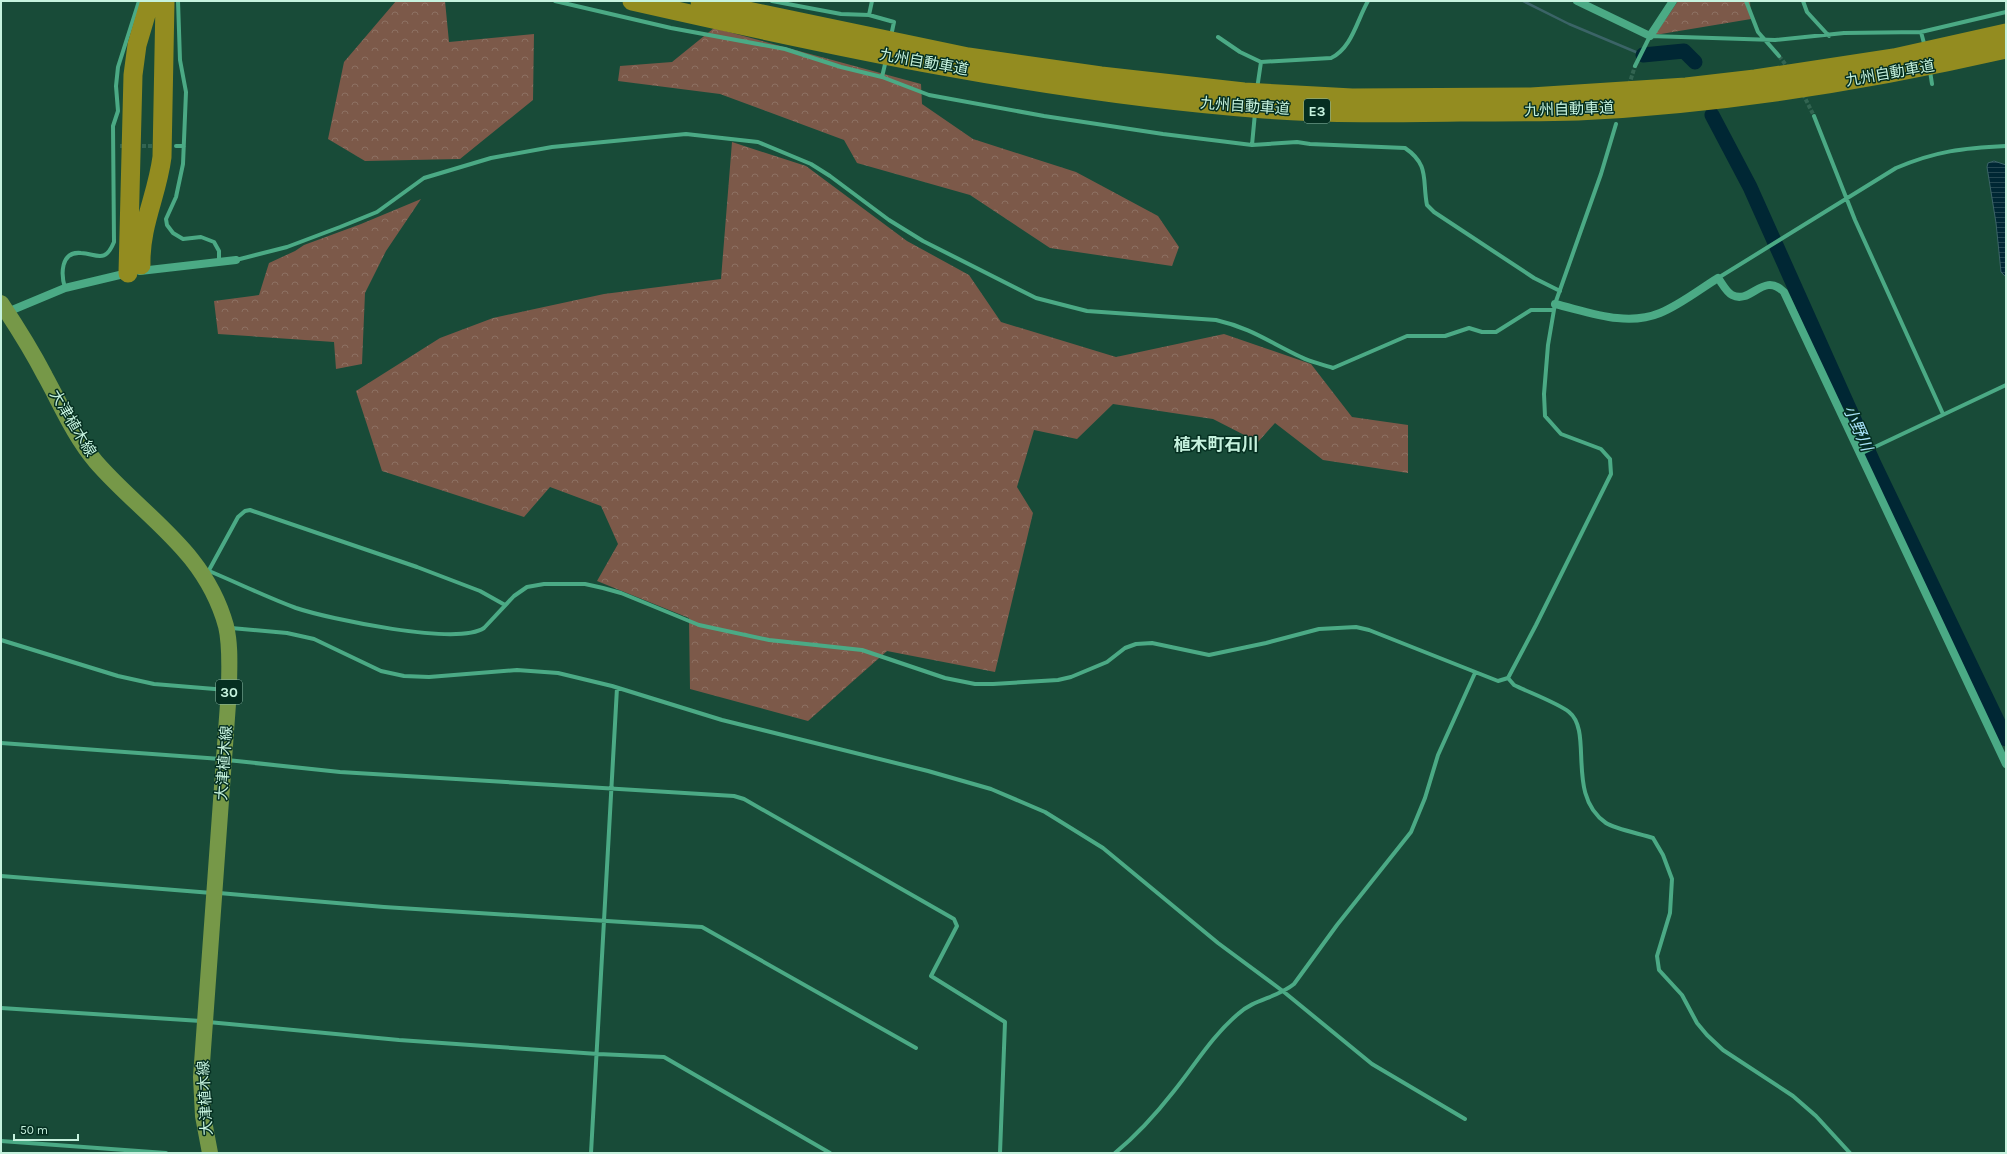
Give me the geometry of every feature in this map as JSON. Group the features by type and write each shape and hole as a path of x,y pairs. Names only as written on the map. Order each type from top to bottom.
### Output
{"highway":[{"path":"134,272 133,75 137,45 150,1"},
{"path":"134,272 142,235 158,183 162,157 165,1"},
{"name":"九州自動車道","path":"632,1 918,63 1077,88 1266,109 1377,113 1578,111 1755,94 1930,66 2006,49"},
{"name":"九州自動車道","path":"700,1 968,57 1101,76 1244,92 1352,98 1531,97 1686,87 1755,79 1894,58 2006,33"}],"main road":[{"name":"大津植木線","path":"3,310 45,375 72,427 96,462 207,574 226,628 230,653 229,690 201,1077 203,1116 210,1153"}],"street":[{"path":"65,288 62,268 68,257 79,253 99,257 109,252 114,242 113,126 118,111 116,86 118,66 139,1"},
{"path":"178,1 180,60 186,92 184,146 183,164 176,197 166,218 167,224 173,233 183,239 201,237 214,242 220,251 220,262"},
{"path":"555,1 671,28 785,49 841,67 882,77 929,95 968,102 1163,134 1252,145 1297,142 1310,144 1405,148 1415,155 1424,172 1426,205 1434,212 1534,278 1560,291"},
{"path":"772,1 841,14 869,15 894,22 882,77"},
{"path":"869,15 872,1"},
{"path":"1218,37 1240,52 1261,62 1331,58 1338,55 1347,45 1368,1"},
{"path":"1577,1 1650,36 1765,40 1868,32 1921,32 2006,12"},
{"path":"1635,66 1645,44 1673,1"},
{"path":"1746,1 1758,32 1779,56"},
{"path":"1802,1 1807,12 1829,36"},
{"path":"1921,32 1926,53"},
{"path":"1928,61 1932,84"},
{"path":"1256,98 1261,62"},
{"path":"1252,145 1256,106"},
{"path":"1814,116 1846,198 1943,414"},
{"path":"505,605 480,591 417,567 250,510 240,514 235,520 207,574 298,608 366,625 460,635 478,632 493,620 514,596 527,587 544,584 573,584 603,588 699,625 769,640 862,650 926,672 975,684 1058,680 1071,677 1107,662 1125,648 1136,644 1152,643 1209,655 1266,643 1319,629 1337,627 1356,627 1369,630 1498,681 1508,678 1597,506 1611,474 1610,459 1601,449 1561,434 1545,416 1544,394 1548,345 1555,307 1601,174 1616,124"},
{"path":"3,310 65,288 134,272 236,260 287,247 377,212 424,178 490,158 552,146 686,134 758,142 811,164 889,220 923,241 1036,298 1087,311 1216,320 1234,324 1252,331 1302,358 1333,368 1407,336 1445,336 1469,328 1482,332 1496,332 1531,310 1555,307 1607,317 1636,319 1661,312 1896,168 1923,157 1950,150 2006,146"},
{"path":"113,147 120,146"},
{"path":"176,146 184,146"},
{"path":"1718,278 1727,291 1736,296 1743,296 1766,285 1778,287 1784,292 2006,764"},
{"path":"1861,453 2006,385"},
{"path":"226,628 287,633 314,639 381,671 404,676 429,677 517,670 558,673 618,688 722,720 928,771 991,789 1045,812 1103,848 1218,942 1284,992 1372,1064 1465,1119"},
{"path":"1,640 118,676 154,684 229,690"},
{"path":"1115,1153 1151,1119 1206,1048 1238,1013 1258,1001 1284,992 1304,972 1337,924 1411,832 1425,798 1438,755 1475,672"},
{"path":"1508,678 1514,685 1569,712 1578,724 1580,735 1581,770 1587,800 1597,814 1607,824 1653,838 1663,854 1672,879 1670,913 1657,956 1659,970 1682,995 1697,1023 1723,1050 1792,1096 1804,1106 1834,1134 1850,1153"},
{"path":"591,1153 598,1054 604,921 618,688"},
{"path":"1,743 225,760 340,772 734,796 744,799 954,918 957,926 931,976 1005,1022 1000,1153"},
{"path":"1,876 384,907 702,927 916,1048"},
{"path":"1,1008 205,1021 399,1040 598,1054 664,1057 830,1153"},
{"path":"1,1141 166,1153"}],"green space":[{"path":"396,1 445,1 449,42 534,34 533,100 460,159 365,161 328,139 344,62"},
{"path":"1678,1 1750,1 1751,19 1655,35"},
{"path":"714,28 921,84 922,104 973,139 1076,172 1158,216 1179,247 1172,266 1050,248 970,195 857,163 844,140 720,94 618,81 620,66 672,62"},
{"path":"732,142 806,166 907,241 969,275 1001,322 1116,357 1224,334 1311,364 1352,417 1408,425 1408,473 1323,460 1275,423 1258,442 1213,419 1113,404 1077,439 1034,430 1017,487 1033,513 995,672 887,651 808,721 690,689 689,618 597,581 618,544 601,506 550,487 524,517 382,471 356,391 440,338 493,318 604,294 721,279"},
{"path":"421,199 386,251 365,293 362,364 336,369 334,342 218,334 214,301 259,295 269,263 295,251 304,245 361,224"}],"water":[{"path":"1994,161 2006,165 2006,277 2001,272 1996,223 1987,167 1988,163"}],"waterway":[{"path":"1523,1 1569,24 1643,55"},
{"name":"小野川","path":"1643,55 1684,51 1695,62"},
{"name":"小野川","path":"1712,115 1750,187 1874,464 2006,739"}],"tunnel":[{"path":"1779,56 1789,69"},
{"path":"1629,85 1635,66"},
{"path":"1803,94 1814,116"},
{"path":"120,146 127,146"},
{"path":"136,146 157,146"}],"district":[{"name":"植木町石川","path":"1216,444"}]}
